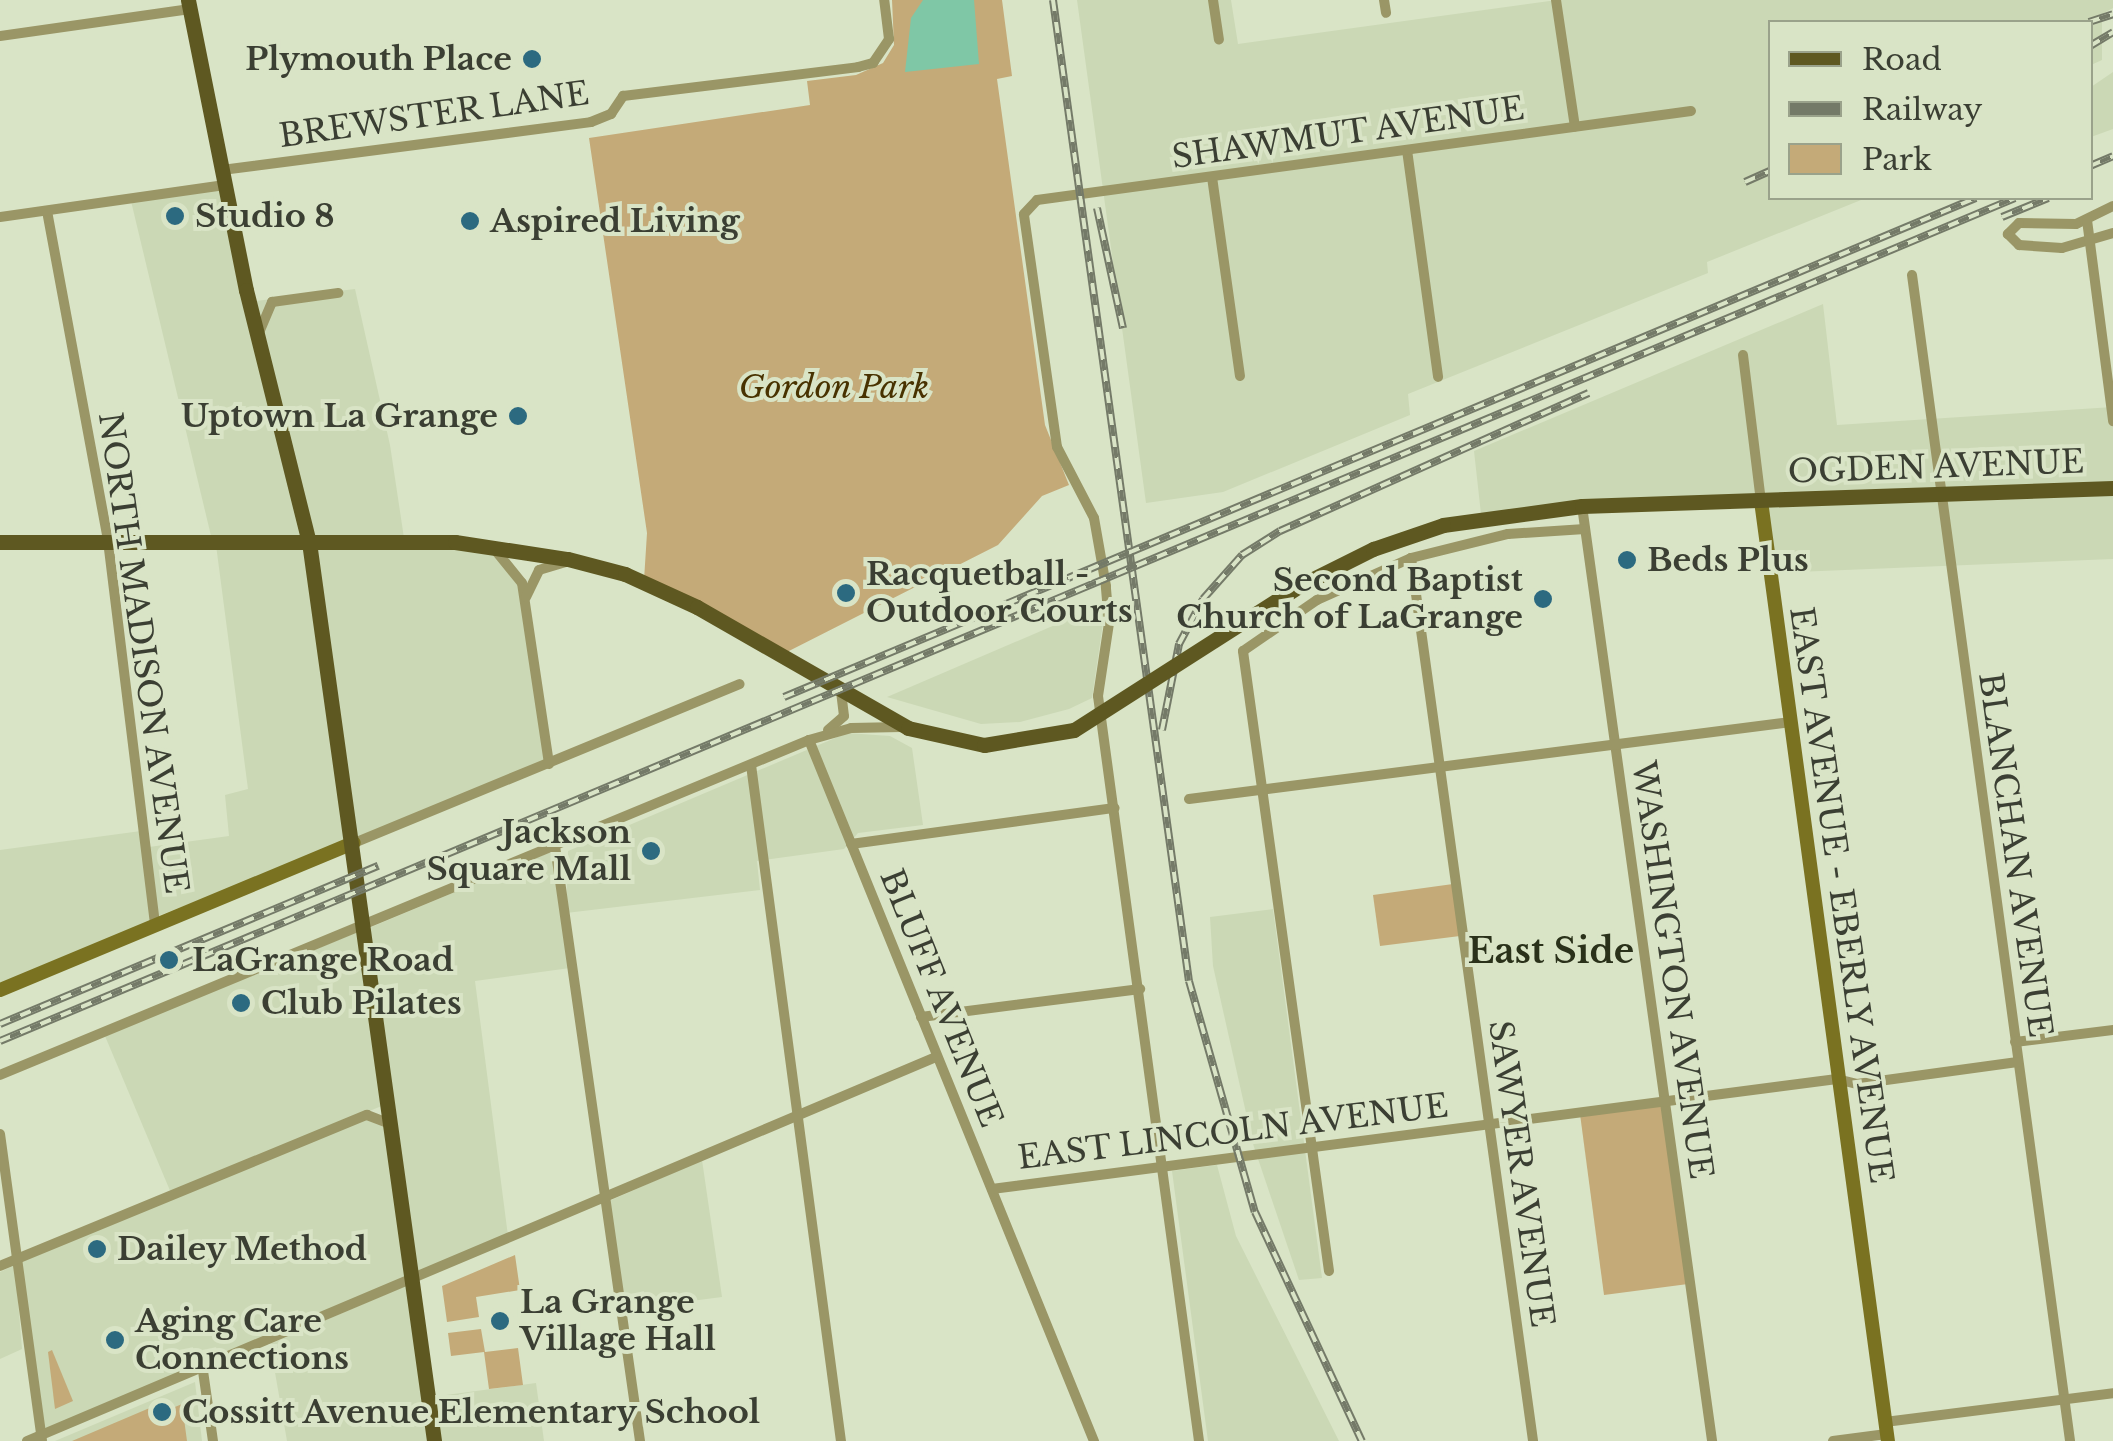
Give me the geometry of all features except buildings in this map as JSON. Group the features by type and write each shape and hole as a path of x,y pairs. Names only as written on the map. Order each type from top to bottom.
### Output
{"main road":[{"path":"189,5 246,290 309,542 354,843 434,1441"},
{"name":"OGDEN AVENUE","path":"0,542 487,546 573,560 665,591 908,728 984,745 1074,730 1299,586 1372,548 1470,518 1574,506 2113,488"},
{"name":"EAST AVENUE - EBERLY AVENUE","path":"1761,501 1886,1432"},
{"path":"0,990 354,843"}],"street":[{"name":"BREWSTER LANE","path":"0,217 223,178 591,122 611,114 623,96 873,63 889,38 884,0"},
{"path":"1214,0 1219,40"},
{"path":"1384,0 1386,13"},
{"path":"1556,0 1574,126"},
{"path":"0,36 189,5"},
{"name":"SHAWMUT AVENUE","path":"1114,808 1098,696 1109,622 1106,586 1094,518 1057,448 1024,220 1037,200 1692,111"},
{"path":"1407,150 1438,376"},
{"path":"1212,177 1240,376"},
{"path":"2113,206 2064,227 2018,223 2008,234 2013,242 2038,248 2090,243 2113,233"},
{"name":"NORTH MADISON AVENUE","path":"47,211 108,541 155,926"},
{"path":"2087,220 2113,420"},
{"name":"BLANCHAN AVENUE","path":"1912,275 2070,1441"},
{"path":"258,342 272,302 338,293"},
{"name":"EAST AVENUE - EBERLY AVENUE","path":"1743,355 1761,501"},
{"name":"WASHINGTON AVENUE","path":"1574,506 1586,529 1712,1441"},
{"path":"1329,1271 1243,651 1317,600 1411,558 1508,534 1586,529"},
{"path":"487,546 514,568 526,598 549,764"},
{"name":"SAWYER AVENUE","path":"1411,558 1533,1441"},
{"path":"526,598 539,570 573,560"},
{"path":"354,843 739,684"},
{"path":"809,740 844,716 841,691"},
{"path":"1189,799 1790,722"},
{"path":"0,1075 809,740 851,728 908,728"},
{"name":"BLUFF AVENUE","path":"809,740 1094,1441"},
{"path":"751,764 842,1441"},
{"path":"851,844 1114,808 1199,1441"},
{"path":"555,846 640,1441"},
{"path":"920,1017 1140,989"},
{"path":"2015,1042 2113,1030"},
{"path":"26,1441 42,1438 203,1371 936,1057"},
{"name":"EAST LINCOLN AVENUE","path":"992,1188 1837,1079 1856,1084 2018,1062"},
{"path":"0,1266 367,1115 392,1125"},
{"path":"0,1134 42,1438"},
{"path":"203,1371 213,1441"},
{"path":"1834,1441 2113,1392"}],"shaded area":[{"path":"923,0 974,0 979,64 905,72 911,18"},
{"path":"1077,0 1231,0 1238,44 1557,0 2113,0 2113,8 2102,14 2102,60 2093,64 2093,20 1768,20 1768,200 1861,200 1707,262 1708,273 1408,394 1410,415 1223,492 1146,503"},
{"path":"2113,72 2113,129 2093,136 2093,86"},
{"path":"222,189 305,540 212,540 131,201"},
{"path":"355,289 390,445 404,538 312,538 256,301"},
{"path":"1823,304 1837,425 2113,407 2113,559 1771,573 1761,501 1481,514 1474,451"},
{"path":"216,545 308,547 350,841 158,916 149,847 229,836 225,795 248,789"},
{"path":"314,547 489,549 522,583 548,762 356,840"},
{"path":"1106,603 1092,698 1069,709 1020,722 981,724 887,697"},
{"path":"847,733 890,736 912,748 923,825 858,833 844,849 757,861 760,890 566,913 568,851"},
{"path":"141,831 152,923 0,986 0,850"},
{"path":"553,851 570,968 475,981 508,1236 417,1274 369,928"},
{"path":"1273,909 1322,1278 1299,1280 1253,1144 1213,966 1210,917"},
{"path":"360,931 384,1105 171,1193 105,1036"},
{"path":"378,1114 390,1126 409,1278 42,1434 21,1262"},
{"path":"702,1160 722,1297 622,1310 607,1202"},
{"path":"1217,1165 1236,1236 1339,1441 1208,1441 1172,1171"},
{"path":"15,1265 22,1349 0,1359 0,1272"},
{"path":"410,1284 431,1441 287,1441 270,1344"},
{"name":"Cossitt Avenue Elementary School","path":"195,1382 202,1441 55,1441"},
{"path":"536,1383 544,1441 437,1441 431,1397"}],"green space":[{"name":"Gordon Park","path":"892,0 1002,0 1012,76 997,79 1045,425 1069,485 1042,496 998,545 783,654 644,580 647,533 589,138 810,105 807,81 856,75 883,63 894,45"},
{"path":"1453,884 1460,936 1380,946 1373,895"},
{"path":"1663,1103 1688,1284 1604,1295 1580,1114"},
{"path":"515,1255 520,1290 476,1297 479,1317 447,1322 442,1286"},
{"path":"481,1329 485,1352 518,1348 523,1385 489,1389 484,1352 451,1356 448,1333"},
{"path":"52,1350 73,1401 55,1409 48,1352"},
{"path":"182,1404 187,1441 72,1441 152,1407 156,1415"}],"railway":[{"path":"1053,0 1189,981 1255,1212 1362,1441"},
{"path":"2093,21 2113,14"},
{"path":"2093,44 2113,32"},
{"path":"2093,165 2113,156"},
{"path":"1745,182 1768,172"},
{"path":"784,697 1971,200"},
{"path":"0,1041 2010,200"},
{"path":"2002,217 2043,200"},
{"path":"1097,208 1123,328"},
{"path":"1162,730 1179,644 1203,599 1242,555 1280,531 1588,393"},
{"path":"0,1024 378,866"}],"place":[{"name":"Plymouth Place","path":"532,59"},
{"name":"Studio 8","path":"175,216"},
{"name":"Aspired Living","path":"470,221"},
{"name":"Uptown La Grange","path":"518,416"},
{"name":"Beds Plus","path":"1627,560"},
{"name":"Racquetball - Outdoor Courts","path":"846,593"},
{"name":"Second Baptist Church of LaGrange","path":"1543,599"},
{"name":"Jackson Square Mall","path":"651,851"},
{"name":"LaGrange Road","path":"169,960"},
{"name":"Club Pilates","path":"241,1003"},
{"name":"Dailey Method","path":"97,1249"},
{"name":"La Grange Village Hall","path":"500,1321"},
{"name":"Aging Care Connections","path":"115,1340"},
{"name":"Cossitt Avenue Elementary School","path":"162,1412"}],"district":[{"name":"East Side","path":"1551,951"}]}
